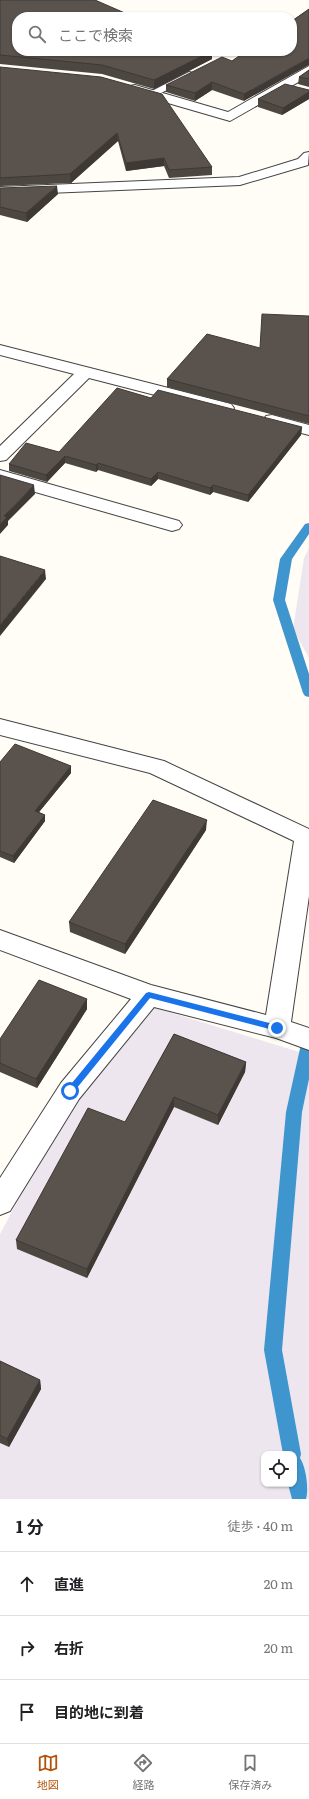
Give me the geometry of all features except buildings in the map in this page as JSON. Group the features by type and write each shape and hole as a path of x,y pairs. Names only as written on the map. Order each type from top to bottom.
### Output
{"street":[{"path":"123,86 230,116 309,70"},
{"path":"282,86 302,90"},
{"path":"0,191 240,181 303,162 309,156"},
{"path":"0,350 309,430"},
{"path":"0,456 86,372"},
{"path":"0,476 172,525"},
{"path":"0,727 156,767 306,837 277,1028"},
{"path":"0,940 149,995 277,1028 309,1039"},
{"path":"0,1202 70,1091 149,995"}],"lane":[{"path":"151,94 197,72"}],"shaded area":[{"path":"309,548 309,658 293,629 304,558"},
{"path":"143,1004 309,1055 309,1499 0,1499 0,1234 58,1125"}],"waterway":[{"path":"309,526 286,559 279,600 309,693"},
{"path":"291,1451 273,1350 294,1112 309,1044"},
{"path":"297,1482 299,1493"}],"route":[{"path":"70,1091 149,995 277,1028"}]}
